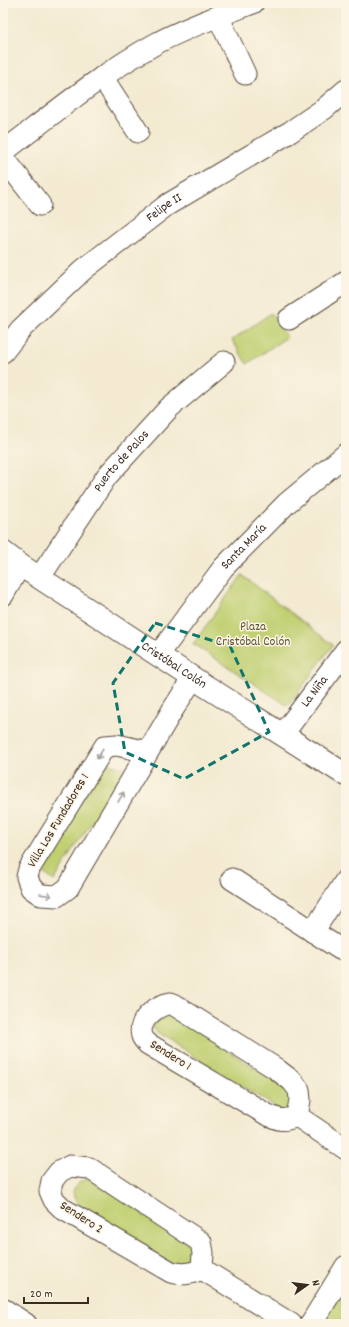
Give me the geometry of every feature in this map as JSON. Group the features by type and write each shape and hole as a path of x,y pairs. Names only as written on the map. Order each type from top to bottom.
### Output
{"street":[{"path":"3,152 102,77 158,43 218,16 253,3"},
{"path":"218,16 245,74"},
{"path":"102,77 138,132"},
{"name":"Felipe II","path":"3,352 21,329 83,270 167,205 290,132 324,109 346,90"},
{"path":"3,157 40,205"},
{"path":"289,319 346,282"},
{"name":"Puerto de Palos","path":"40,578 107,476 170,408 224,362"},
{"name":"Santa María","path":"159,654 223,568 287,503 346,454"},
{"path":"3,595 11,558"},
{"name":"Cristóbal Colón","path":"11,558 159,654 193,678 346,775"},
{"name":"La Niña","path":"283,734 346,650"},
{"name":"Villa Los Fundadores 1","path":"148,752 117,745 105,746 29,869 27,877 31,888 41,895 57,896 68,888 193,678"},
{"path":"232,879 340,950"},
{"path":"313,932 346,880"},
{"name":"Sendero 1","path":"171,1003 276,1068 292,1081 299,1090 300,1100 297,1116 288,1120 278,1119 266,1114 148,1044 142,1036 142,1026 149,1013 163,1004 171,1003"},
{"path":"297,1116 346,1149"},
{"name":"Sendero 2","path":"70,1166 89,1168 201,1242 203,1253 202,1269 191,1274 180,1275 171,1272 63,1209 54,1200 50,1191 52,1181 59,1172 70,1166"},
{"path":"311,1324 346,1267"},
{"path":"202,1269 291,1324"},
{"path":"3,1309 26,1324"}],"highlighted area":[{"path":"155,623 230,646 269,732 184,779 125,752 113,683"}],"green space":[{"path":"271,313 287,337 247,364 232,340"},
{"name":"Plaza Cristóbal Colón","path":"242,575 333,645 288,706 193,644"},
{"path":"104,763 126,768 54,881 39,869"},
{"path":"171,1013 294,1094 292,1108 282,1111 157,1033 153,1028 152,1023"},
{"path":"85,1179 91,1179 194,1247 196,1262 179,1269 77,1204 73,1192 75,1187"},
{"path":"346,1280 345,1324 317,1324"}]}
